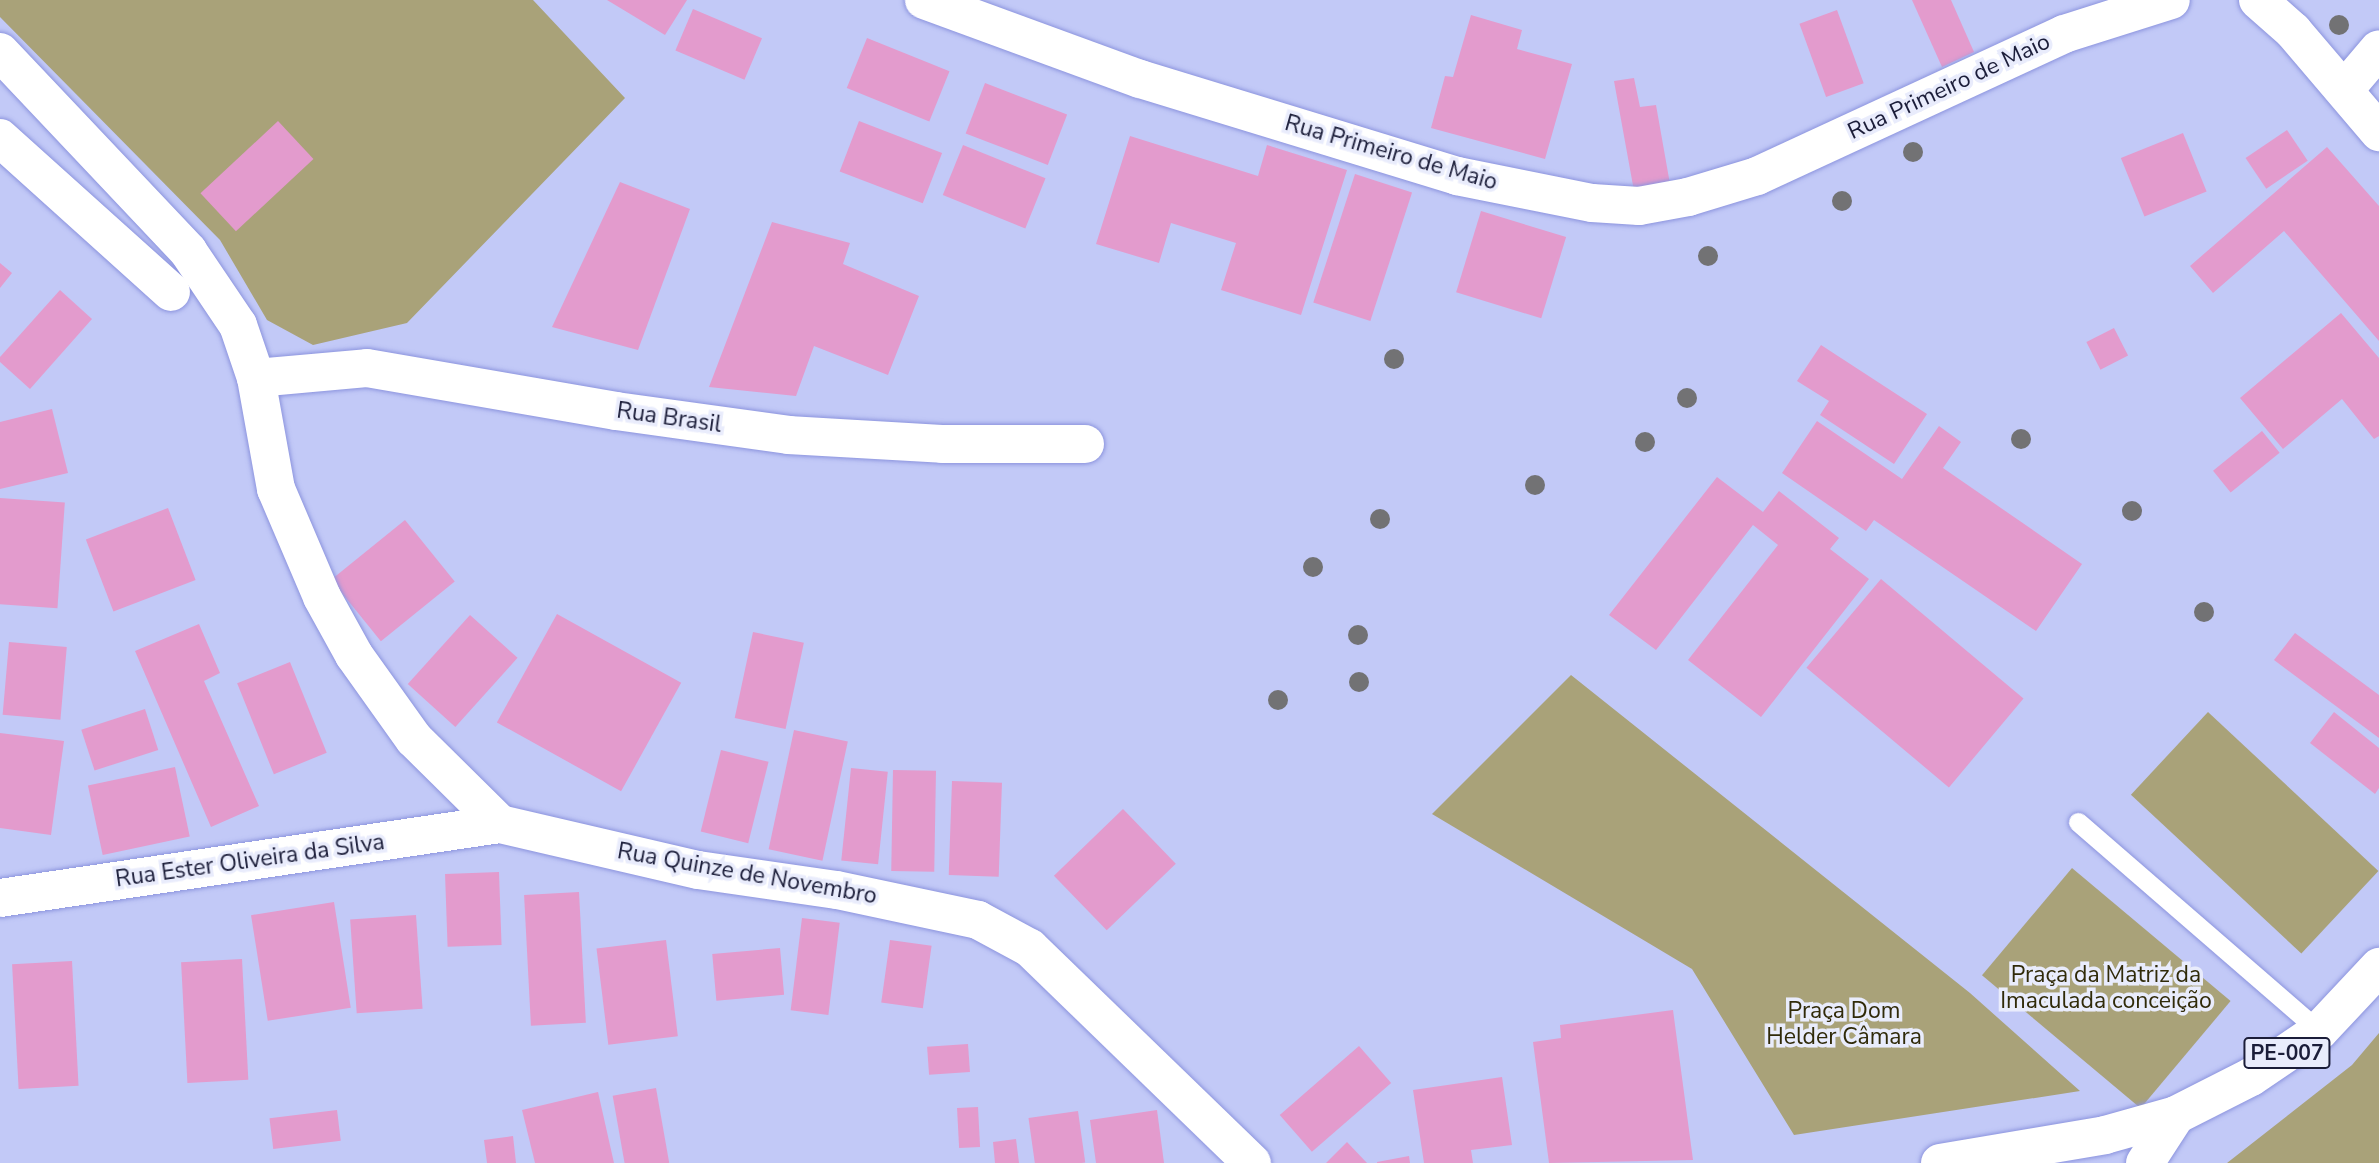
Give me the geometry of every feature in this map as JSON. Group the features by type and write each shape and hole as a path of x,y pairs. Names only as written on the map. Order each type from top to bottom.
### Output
{"street":[{"name":"Rua Primeiro de Maio","path":"924,0 1140,79 1457,176 1592,203 1639,206 1688,197 1757,176 2064,34 2171,0"},
{"path":"2258,0 2293,31 2379,132"},
{"path":"2345,89 2379,49"},
{"path":"0,52 188,251 238,325 256,378 276,489 322,597 354,655 414,739 500,824"},
{"path":"0,138 171,292"},
{"name":"Rua Brasil","path":"256,378 367,368 616,411 788,435 942,444 1085,444"},
{"name":"Rua Ester Oliveira da Silva","path":"0,898 500,824"},
{"name":"Rua Quinze de Novembro","path":"500,824 698,870 837,890 978,920 1030,948 1252,1163"},
{"name":"PE-007","path":"1940,1163 2105,1135 2176,1115 2251,1077 2319,1031 2379,967"},
{"path":"2145,1163 2176,1115"}],"lane":[{"path":"2078,822 2319,1031"}],"green space":[{"path":"0,0 533,0 625,98 407,323 313,345 267,320 220,240 0,17"},
{"name":"Praça Dom Helder Câmara","path":"1571,675 1970,993 2080,1091 1794,1135 1692,969 1432,814"},
{"name":"Praça da Matriz da Imaculada conceição","path":"2208,712 2378,871 2301,954 2131,795"},
{"name":"Praça da Matriz da Imaculada conceição","path":"2072,868 2231,1001 2141,1108 1982,975"},
{"path":"2379,1033 2379,1163 2227,1163 2352,1065"}],"building":[{"path":"607,0 687,0 665,35"},
{"path":"1912,0 1951,0 1974,52 1942,67"},
{"path":"693,9 762,38 744,80 675,50"},
{"path":"1837,10 1864,83 1826,97 1799,24"},
{"path":"1471,15 1522,30 1517,49 1572,64 1545,159 1431,128 1445,76 1453,77"},
{"path":"867,38 950,71 929,121 847,88"},
{"path":"1634,78 1640,107 1656,105 1670,184 1634,191 1614,81"},
{"path":"985,83 1067,115 1048,165 966,133"},
{"path":"278,121 313,159 236,231 200,193"},
{"path":"859,121 942,153 923,203 840,171"},
{"path":"2287,130 2308,161 2266,189 2246,158"},
{"path":"2183,133 2207,191 2144,217 2121,158"},
{"path":"1130,136 1258,176 1267,145 1347,170 1301,315 1221,290 1236,243 1171,223 1159,263 1096,244"},
{"path":"963,145 1046,178 1025,228 943,195"},
{"path":"2327,147 2379,206 2379,341 2284,231 2213,293 2190,266"},
{"path":"1355,174 1412,193 1370,321 1313,302"},
{"path":"620,182 690,209 638,350 552,327"},
{"path":"1481,211 1566,237 1541,318 1456,292"},
{"path":"772,222 850,243 843,264 919,296 888,375 814,346 796,396 709,387"},
{"path":"0,263 12,273 0,288"},
{"path":"60,290 92,319 30,389 0,362 0,357"},
{"path":"2341,313 2379,358 2379,436 2374,439 2342,399 2283,449 2240,398"},
{"path":"2114,328 2128,356 2100,370 2086,342"},
{"path":"1821,345 1927,414 1894,464 1820,415 1829,401 1797,381"},
{"path":"52,409 68,473 0,489 0,422"},
{"path":"1817,421 1902,479 1939,426 1961,442 1943,468 2082,564 2036,631 1874,520 1866,531 1782,473"},
{"path":"2262,431 2280,453 2231,492 2213,471"},
{"path":"1717,477 1763,512 1779,491 1839,538 1830,549 1869,579 1761,717 1688,660 1778,545 1753,525 1656,650 1609,615"},
{"path":"0,498 65,503 57,608 0,604"},
{"path":"168,508 196,580 113,611 86,540"},
{"path":"405,520 455,581 381,641 331,580"},
{"path":"1881,579 2023,699 1949,787 1806,668"},
{"path":"557,614 681,683 621,791 497,722"},
{"path":"470,615 518,658 455,727 408,684"},
{"path":"199,624 220,673 204,681 259,806 211,827 135,651"},
{"path":"753,632 804,643 786,729 735,718"},
{"path":"2295,633 2379,695 2379,738 2274,660"},
{"path":"9,642 67,647 60,720 3,715"},
{"path":"290,662 327,753 274,774 237,683"},
{"path":"145,709 158,750 95,771 81,730"},
{"path":"2334,712 2379,748 2379,788 2375,794 2310,743"},
{"path":"794,730 848,741 822,861 769,849"},
{"path":"0,733 64,741 51,835 0,828"},
{"path":"721,750 769,762 748,843 701,832"},
{"path":"175,767 190,836 103,855 88,786"},
{"path":"851,768 888,772 878,864 841,860"},
{"path":"893,770 936,771 934,872 891,871"},
{"path":"952,781 1002,783 999,877 949,875"},
{"path":"1123,809 1176,864 1107,930 1054,876"},
{"path":"499,872 502,945 448,947 445,874"},
{"path":"579,892 586,1023 531,1026 524,895"},
{"path":"334,902 351,1008 268,1021 251,915"},
{"path":"416,915 423,1009 357,1013 350,920"},
{"path":"802,918 840,923 828,1015 791,1010"},
{"path":"666,940 678,1036 608,1045 597,949"},
{"path":"890,940 932,946 923,1008 881,1002"},
{"path":"780,948 784,995 716,1001 712,954"},
{"path":"242,959 248,1080 187,1083 181,962"},
{"path":"72,961 79,1086 19,1089 12,964"},
{"path":"1673,1010 1693,1160 1549,1163 1533,1042 1561,1038 1560,1025"},
{"path":"968,1044 970,1072 929,1075 927,1047"},
{"path":"1359,1046 1391,1083 1312,1152 1280,1115"},
{"path":"1502,1077 1512,1145 1471,1150 1473,1163 1424,1163 1413,1090"},
{"path":"656,1088 669,1163 625,1163 613,1096"},
{"path":"598,1092 614,1163 535,1163 522,1110"},
{"path":"978,1107 980,1147 959,1148 957,1108"},
{"path":"337,1110 341,1141 273,1149 270,1118"},
{"path":"1157,1110 1164,1163 1096,1163 1090,1120"},
{"path":"1078,1111 1085,1162 1035,1163 1028,1118"},
{"path":"513,1136 516,1163 487,1163 484,1140"},
{"path":"1016,1139 1019,1163 995,1163 993,1142"},
{"path":"1347,1142 1367,1163 1326,1163"},
{"path":"1409,1156 1410,1163 1377,1163 1377,1162"}]}
